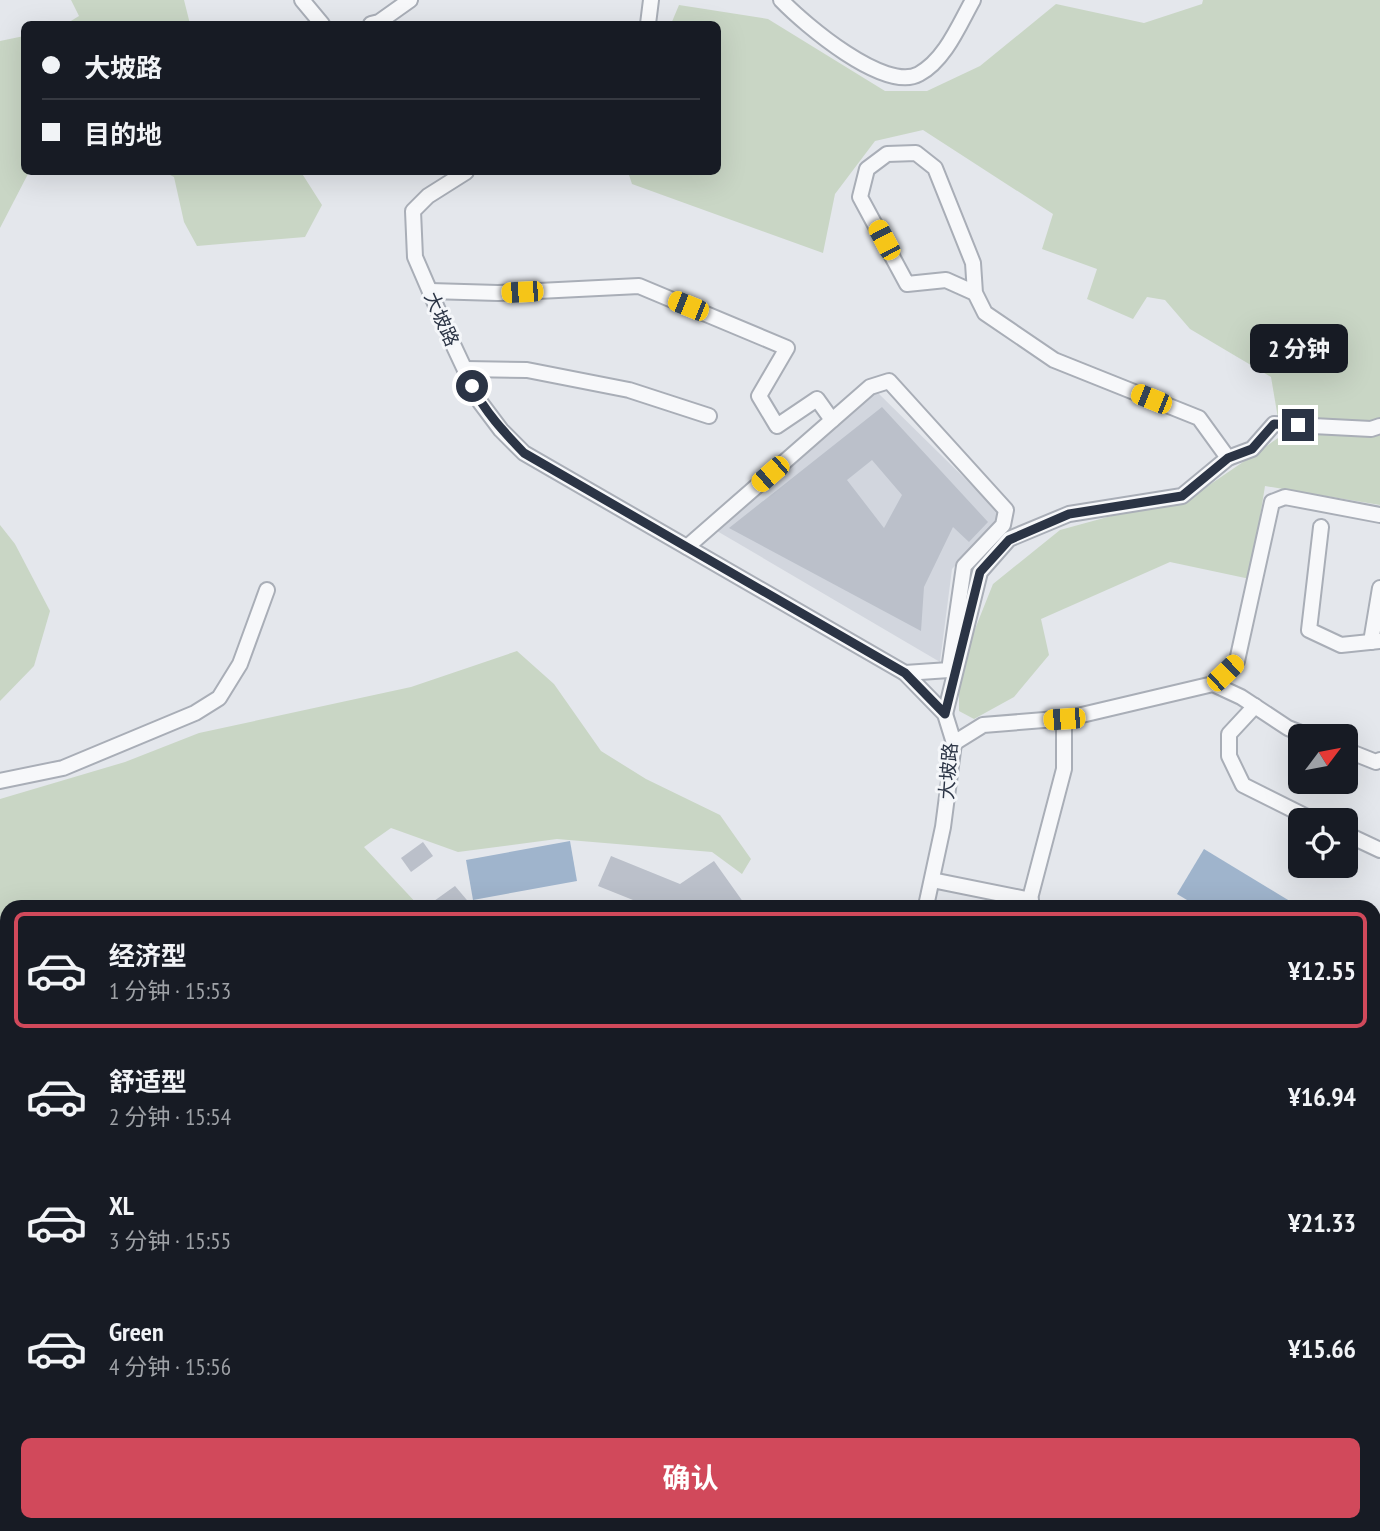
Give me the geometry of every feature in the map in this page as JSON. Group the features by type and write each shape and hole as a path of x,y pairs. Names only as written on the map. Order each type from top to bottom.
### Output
{"street":[{"path":"302,0 320,21"},
{"path":"380,21 410,0"},
{"path":"648,21 651,0"},
{"path":"781,0 799,20 844,53 884,73 904,79 919,75 939,58 973,0"},
{"path":"975,293 946,280 907,284 860,197 867,169 887,153 916,153 935,168 973,263 975,293 985,313 1054,360 1199,418 1228,458"},
{"name":"大坡路","path":"462,175 428,196 413,211 415,257 480,402 501,430 524,453 905,673 945,714 954,743 943,827 927,900"},
{"path":"430,291 498,293 639,286 788,348 759,396 777,426 817,398 832,420"},
{"path":"465,369 527,370 629,390 709,416"},
{"path":"687,547 870,387 889,381 1006,510 1003,524 964,566 949,670 905,673"},
{"path":"945,714 980,572 1009,540 1069,514 1182,496 1228,458 1252,449 1274,424 1371,429 1380,426"},
{"path":"954,743 982,725 1064,719 1213,684 1237,661 1272,502 1285,496 1380,515"},
{"path":"1321,527 1309,630 1341,645 1376,642 1380,588"},
{"path":"0,781 63,768 195,713 219,698 240,664 267,590"},
{"path":"1213,684 1241,697 1288,728"},
{"path":"1255,706 1229,734 1229,756 1243,785 1289,808"},
{"path":"1031,900 1064,769 1064,719"},
{"path":"1358,755 1376,762 1380,760"},
{"path":"1358,840 1380,850"},
{"path":"932,880 1017,900"}],"shaded area":[{"path":"877,392 1003,516 952,569 940,662 717,531"}],"green space":[{"path":"71,0 184,0 189,21 71,21 79,16"},
{"path":"1203,0 1380,0 1380,505 1265,486 1250,579 1170,562 1041,619 1049,655 1014,697 974,719 959,711 959,669 993,584 1060,530 1199,492 1281,436 1271,377 1190,329 1165,300 1147,297 1133,319 1087,299 1097,269 1042,249 1053,214 923,130 875,141 835,194 823,253 632,184 629,175 721,175 721,21 672,21 679,5 768,19 885,91 927,91 980,66 1056,4 1144,23 1202,4"},
{"path":"21,37 21,175 27,175 0,228 0,41"},
{"path":"170,175 303,175 322,205 305,237 197,246 184,222 174,177"},
{"path":"0,525 15,544 50,611 34,666 0,701"},
{"path":"517,651 554,684 601,751 646,779 720,815 751,859 742,874 712,852 557,839 458,852 391,828 364,847 413,900 0,900 0,799 125,762 199,733 411,687"}],"water":[{"path":"570,841 577,881 473,900 466,860"},
{"path":"1204,849 1288,900 1187,900 1177,894"}],"building":[{"path":"882,407 988,522 969,542 953,527 924,587 921,631 729,528","holes":["872,460 902,495 884,528 847,480"]},
{"path":"423,842 433,856 411,872 401,858"},
{"path":"611,856 680,884 714,861 742,900 633,900 598,886"},
{"path":"455,886 467,900 435,900"}],"route":[{"path":"472,386 480,402 501,430 524,453 905,673 945,714 980,572 1009,540 1069,514 1182,496 1228,458 1252,449 1274,424 1298,425"}]}
